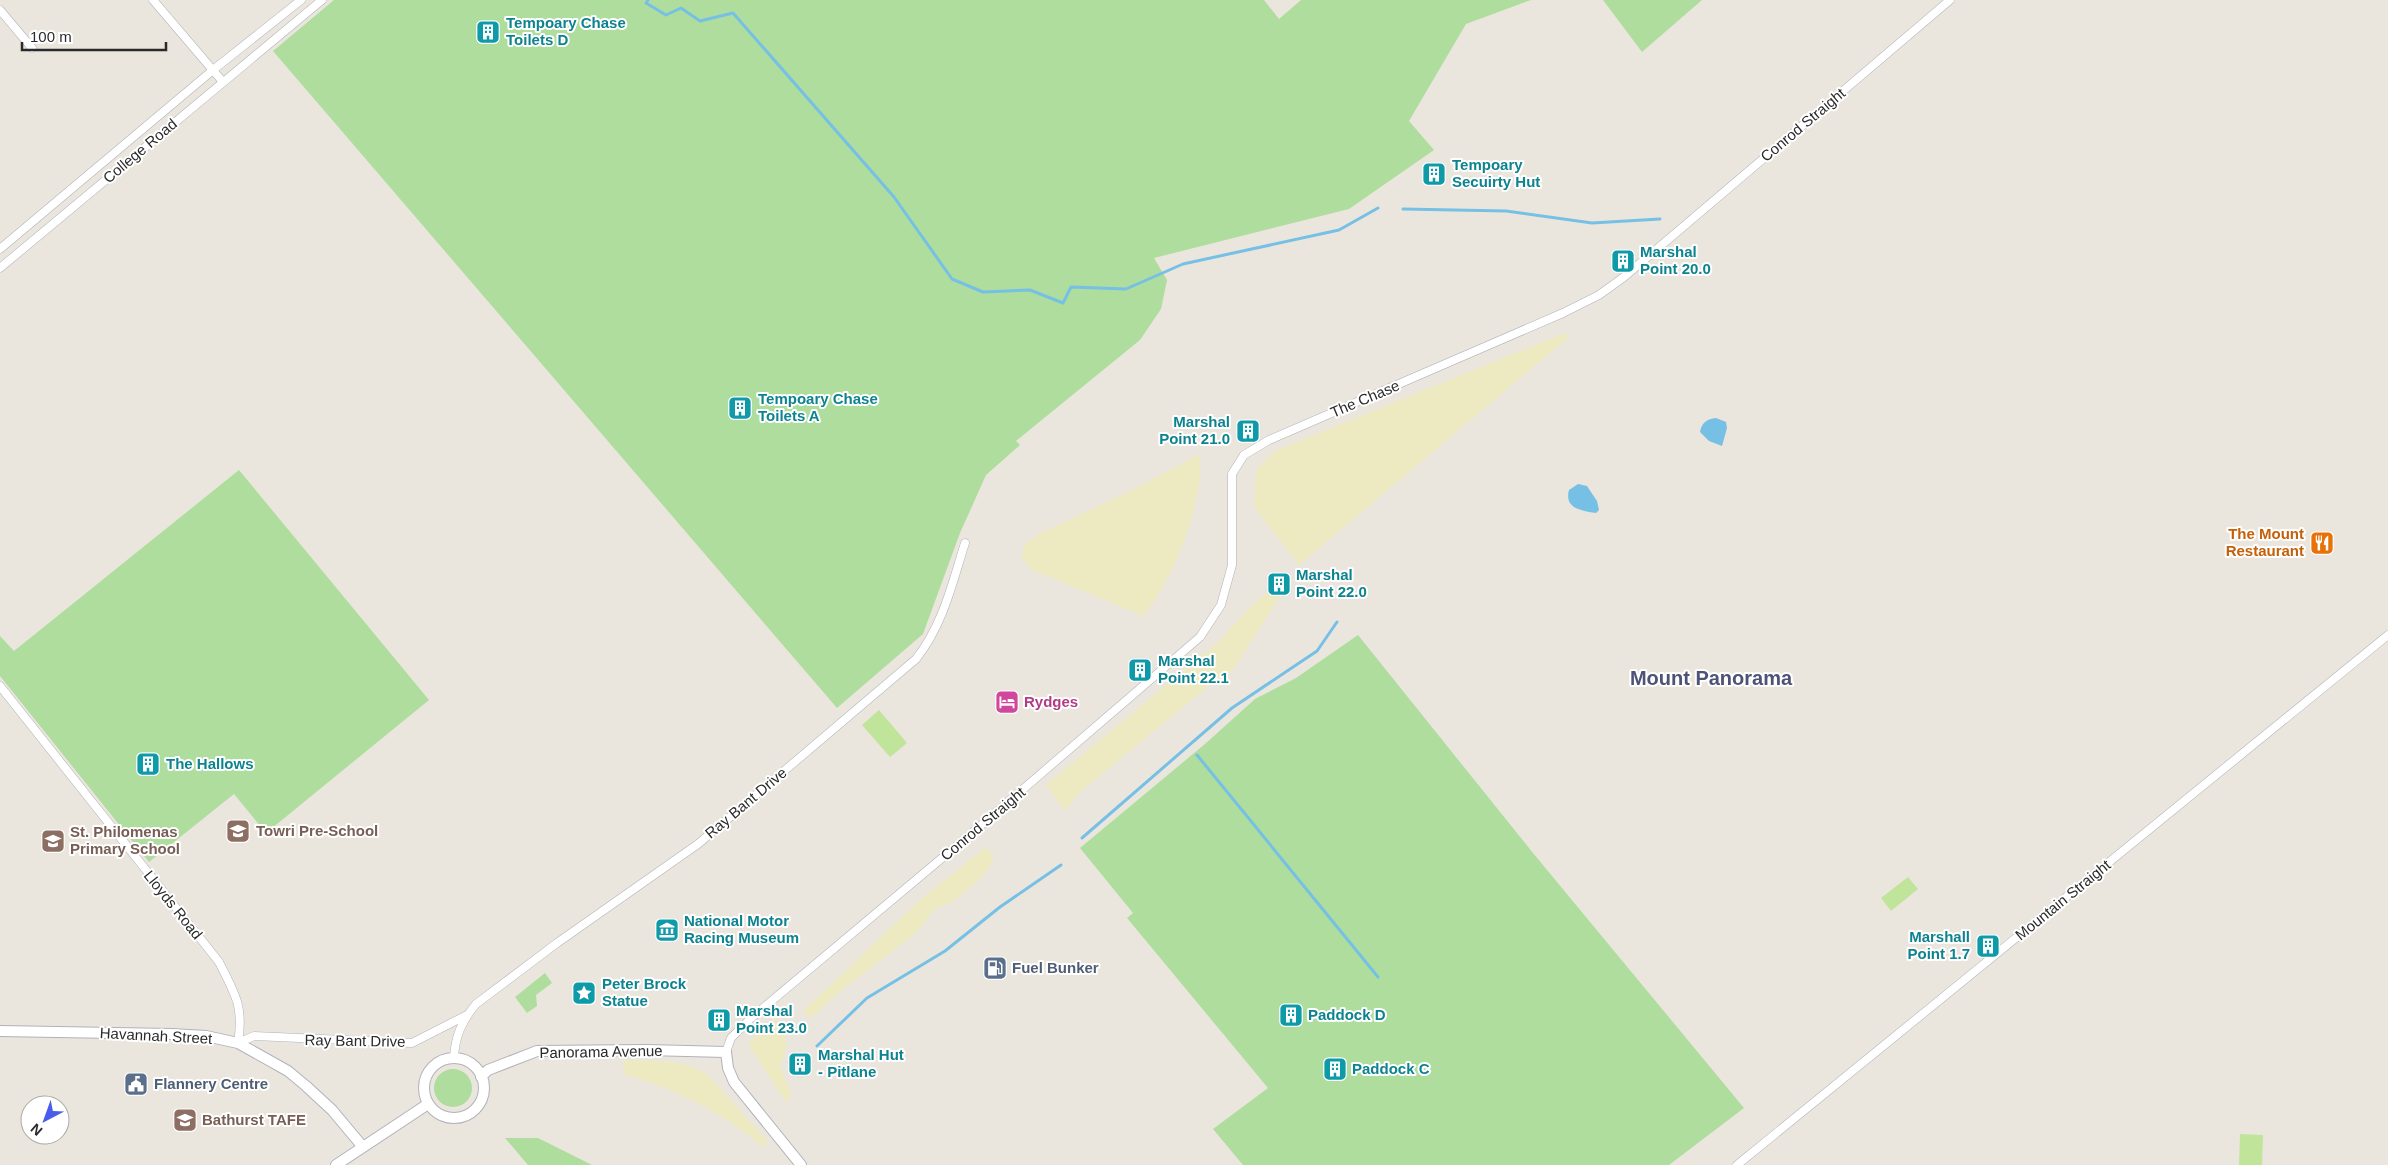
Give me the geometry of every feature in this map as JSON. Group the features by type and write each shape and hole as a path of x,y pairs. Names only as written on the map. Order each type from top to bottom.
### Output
{"street":[{"path":"153,0 223,82"},
{"name":"College Road","path":"0,249 213,70 302,0"},
{"name":"College Road","path":"0,268 322,0"},
{"name":"Conrod Straight","path":"1656,251 1950,0"},
{"path":"0,10 32,48"},
{"path":"272,24 281,34"},
{"name":"The Chase","path":"1200,637 1221,605 1229,580 1233,553 1231,483 1235,466 1244,456 1269,440 1584,304 1610,288 1656,251"},
{"name":"Ray Bant Drive","path":"238,1043 254,1036 412,1043 467,1015 488,994 698,844 916,659 930,641 943,611 965,543"},
{"name":"Mountain Straight","path":"1737,1165 2388,636"},
{"name":"Conrod Straight","path":"726,1052 734,1033 1085,737 1200,637"},
{"name":"Lloyds Road","path":"0,686 219,962 239,1002 240,1028 238,1043"},
{"name":"Ray Bant Drive","path":"454,1058 455,1040 467,1015"},
{"name":"Havannah Street","path":"0,1031 172,1034 206,1036 238,1043 288,1072 306,1086 332,1110 363,1147"},
{"name":"Panorama Avenue","path":"481,1077 488,1070 537,1051 647,1050 726,1052"},
{"path":"726,1052 728,1068 737,1087 801,1165"},
{"path":"454,1058 470,1063 481,1077 484,1085 480,1101 468,1114 460,1117 442,1116 428,1104 424,1087 430,1070 445,1059 454,1058"},
{"path":"336,1165 428,1104"}],"green space":[{"path":"334,0 1264,0 1279,19 1301,0 1531,0 1466,24 1409,121 1434,150 1349,209 1154,258 1167,280 1161,309 1140,340 1016,441 1020,445 986,475 960,533 923,634 837,708 273,51"},
{"path":"1603,0 1702,0 1642,52"},
{"path":"239,470 429,700 266,833 234,794 149,862 0,676 0,636 14,651"},
{"path":"1358,635 1533,853 1744,1108 1669,1165 1243,1165 1213,1129 1268,1088 1127,918 1133,913 1080,848 1205,744 1255,699 1296,678"},
{"path":"879,710 907,743 890,757 862,725"},
{"path":"1908,877 1918,889 1891,911 1881,898"},
{"path":"545,973 552,983 536,995 537,1006 527,1013 515,997"},
{"path":"453,1069 467,1074 472,1088 467,1102 453,1107 439,1102 434,1088 439,1074"},
{"path":"2240,1134 2263,1135 2262,1165 2239,1165"},
{"path":"505,1138 538,1138 592,1165 528,1165"}],"sand":[{"path":"1565,333 1569,337 1299,565 1254,507 1256,470 1275,451"},
{"path":"1200,454 1197,494 1185,540 1166,582 1155,601 1143,616 1031,569 1022,558 1024,545 1037,535 1132,490"},
{"path":"1276,585 1283,592 1232,671 1210,685 1080,792 1065,811 1046,785 1218,642 1249,608"},
{"path":"986,847 994,858 989,868 978,881 954,901 935,909 916,933 843,989 811,1018 803,1011 920,900"},
{"path":"776,1019 781,1023 787,1045 780,1066 791,1093 787,1103 748,1044 757,1033"},
{"path":"623,1060 668,1062 700,1070 709,1076 768,1142 763,1147 714,1112 680,1094 624,1074"}],"water":[{"path":"1716,418 1726,422 1727,428 1722,446 1709,441 1700,432 1705,422"},
{"path":"1578,484 1587,486 1597,501 1599,510 1596,513 1580,510 1571,505 1568,496 1569,490"}],"waterway":[{"path":"648,0 646,3 666,15 681,8 700,21 733,13 894,197 952,279 983,292 1030,290 1063,303 1071,287 1126,289 1183,264 1339,230 1378,208"},
{"path":"1403,209 1506,211 1592,223 1660,219"},
{"path":"1082,838 1232,708 1317,651 1337,622"},
{"path":"1197,755 1378,977"},
{"path":"817,1046 867,998 945,951 1000,907 1061,865"}],"place":[{"name":"Tempoary Chase Toilets D","path":"488,32"},
{"name":"Tempoary Secuirty Hut","path":"1434,174"},
{"name":"Marshal Point 20.0","path":"1623,261"},
{"name":"Tempoary Chase Toilets A","path":"740,408"},
{"name":"Marshal Point 21.0","path":"1248,431"},
{"name":"The Mount Restaurant","path":"2322,543"},
{"name":"Marshal Point 22.0","path":"1279,584"},
{"name":"Marshal Point 22.1","path":"1140,670"},
{"name":"Rydges","path":"1007,702"},
{"name":"The Hallows","path":"148,764"},
{"name":"Towri Pre-School","path":"238,831"},
{"name":"St. Philomenas Primary School","path":"53,841"},
{"name":"National Motor Racing Museum","path":"667,930"},
{"name":"Marshall Point 1.7","path":"1988,946"},
{"name":"Fuel Bunker","path":"995,968"},
{"name":"Peter Brock Statue","path":"584,993"},
{"name":"Paddock D","path":"1291,1015"},
{"name":"Marshal Point 23.0","path":"719,1020"},
{"name":"Marshal Hut - Pitlane","path":"800,1064"},
{"name":"Paddock C","path":"1335,1069"},
{"name":"Flannery Centre","path":"136,1084"},
{"name":"Bathurst TAFE","path":"185,1120"}],"district":[{"name":"Mount Panorama","path":"1711,678"}]}
